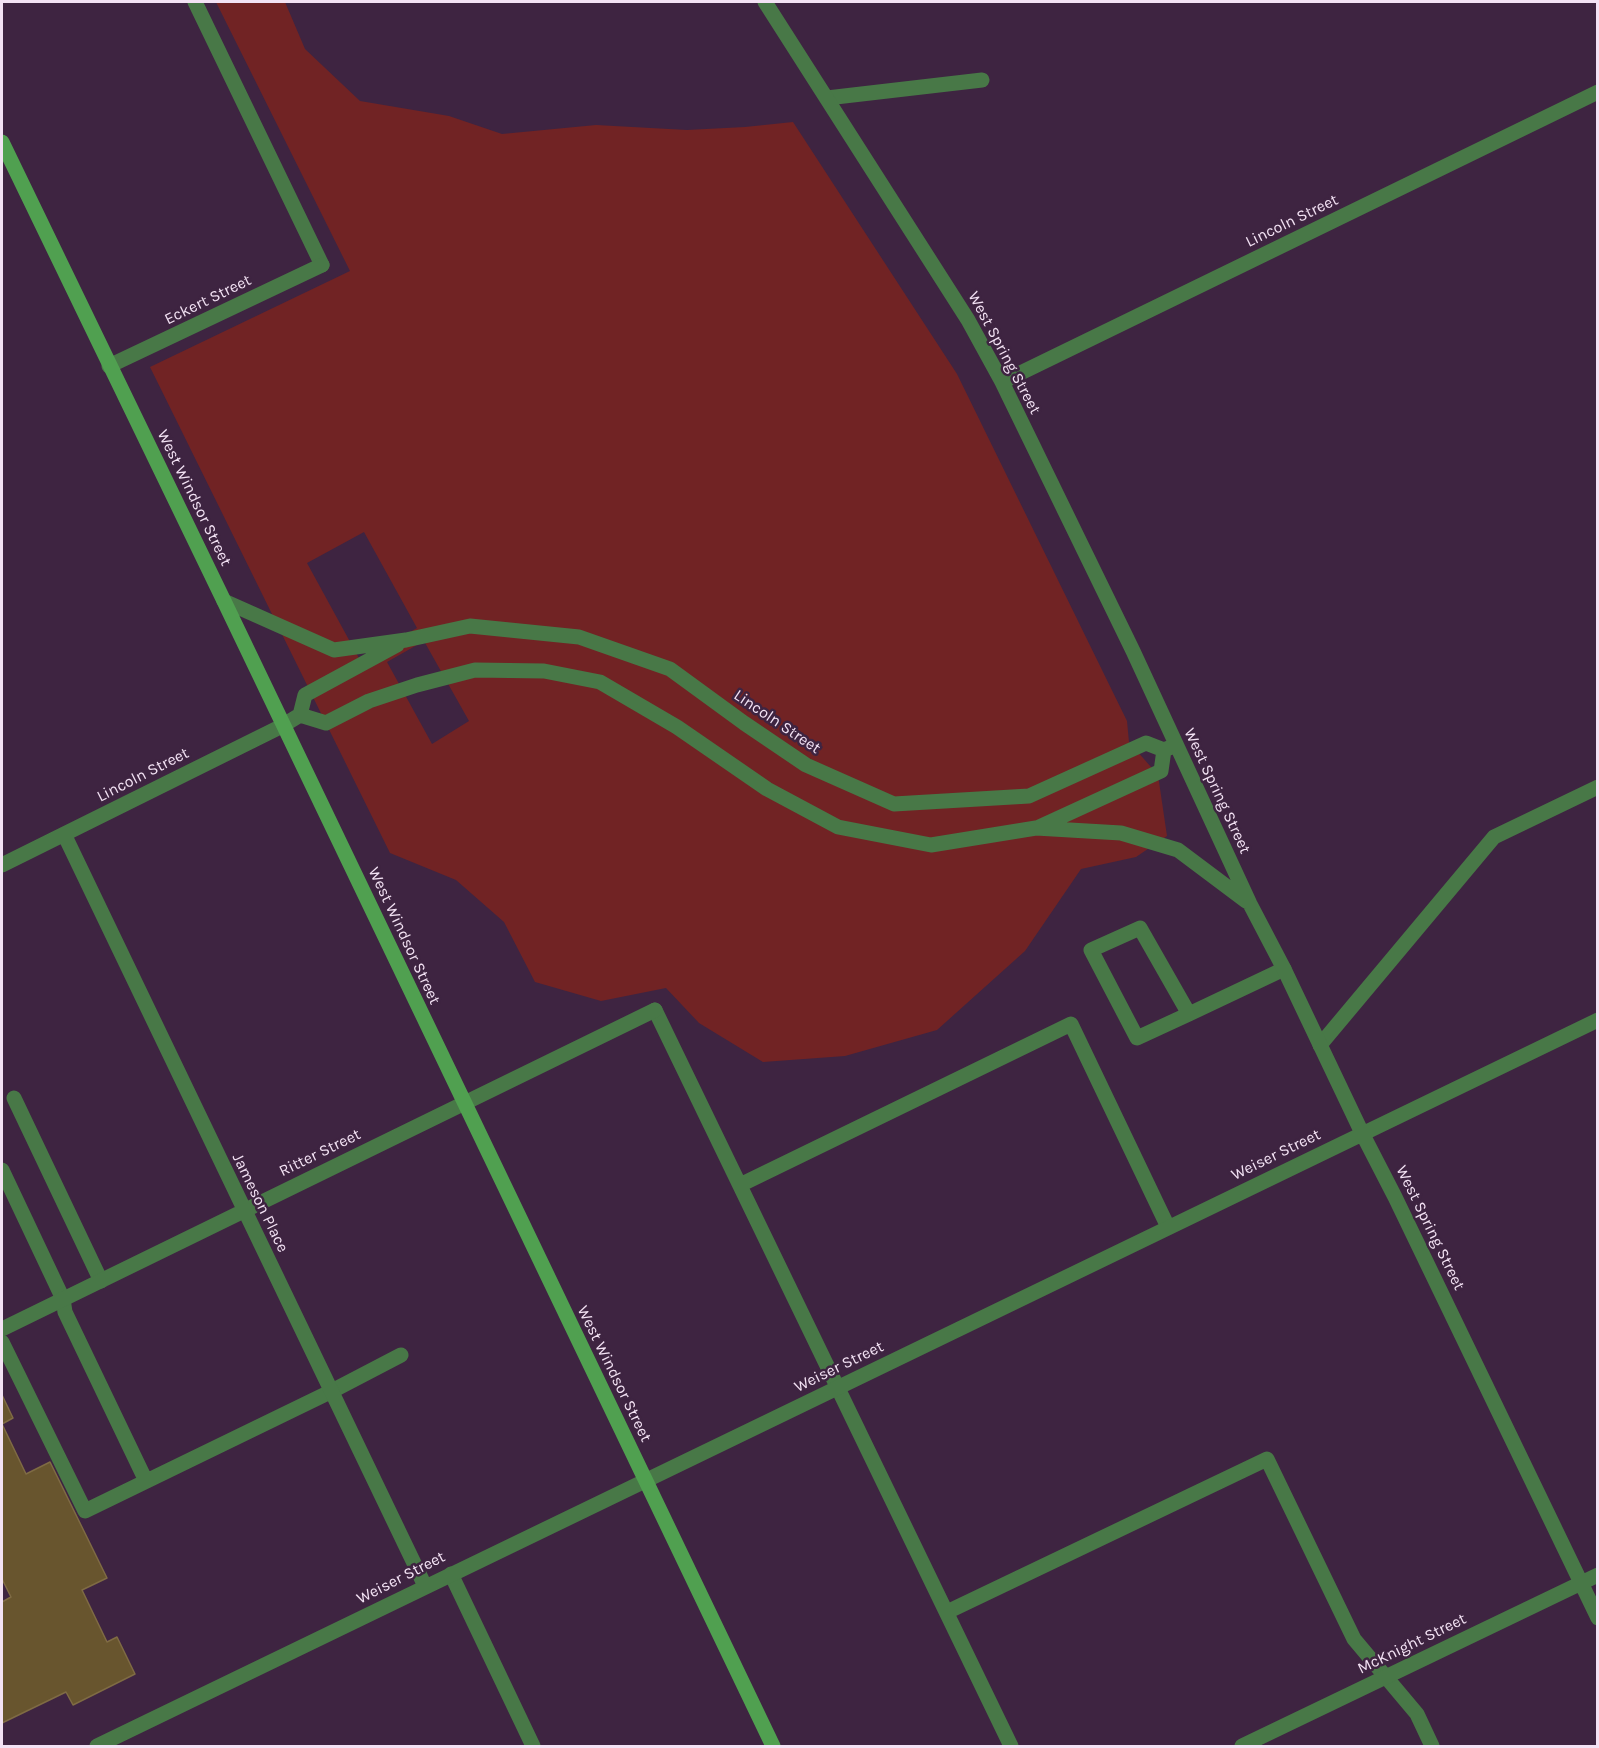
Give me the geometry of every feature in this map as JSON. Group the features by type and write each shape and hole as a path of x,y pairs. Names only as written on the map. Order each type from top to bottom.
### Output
{"main road":[{"name":"West Windsor Street","path":"2,142 773,1746"}],"street":[{"name":"Eckert Street","path":"109,366 322,265 195,2"},
{"name":"West Spring Street","path":"765,2 968,320 1002,382 1170,748 1284,969 1598,1618"},
{"path":"827,99 982,80"},
{"name":"Lincoln Street","path":"1002,382 1598,92"},
{"name":"Lincoln Street","path":"224,601 334,650 406,640 470,626 579,637 670,669 806,765 894,804 1029,796 1146,743 1170,748"},
{"name":"Lincoln Street","path":"2,865 282,726 300,715 305,695 406,640"},
{"path":"300,715 326,723 369,701 417,685 475,670 544,671 600,682 677,727 767,789 838,828 931,845 1036,828 1121,833 1178,850 1250,904"},
{"path":"1036,828 1161,771 1170,748"},
{"path":"1320,1045 1494,837 1598,787"},
{"name":"Jameson Place","path":"64,834 425,1586"},
{"path":"1189,1014 1140,928 1091,950 1137,1038 1189,1014 1284,969"},
{"name":"Ritter Street","path":"2,1329 655,1010 740,1185"},
{"name":"Weiser Street","path":"97,1746 123,1741 425,1586 1598,1020"},
{"path":"1011,1746 740,1185 1071,1024 1168,1227"},
{"path":"14,1098 101,1281"},
{"path":"2,1170 63,1299 65,1312 146,1481"},
{"path":"2,1342 85,1511 332,1391 401,1354"},
{"path":"947,1612 1267,1459 1354,1639 1417,1714 1432,1746"},
{"path":"451,1574 534,1746"},
{"name":"McKnight Street","path":"1242,1746 1598,1575"}],"shaded area":[{"path":"216,2 285,2 305,49 360,101 449,116 502,134 596,125 687,130 793,122 957,374 1127,721 1129,742 1158,775 1167,836 1136,857 1081,869 1025,951 937,1030 845,1056 763,1062 699,1023 666,988 601,1001 535,982 504,922 456,880 390,853 150,367 350,271","holes":["364,532 417,628 360,660 307,563","424,641 469,721 432,744 387,662"]}],"building":[{"path":"2,1395 13,1418 2,1424"},
{"path":"2,1424 26,1474 50,1462 107,1578 82,1590 107,1642 117,1637 135,1674 73,1705 66,1692 2,1723 2,1602 11,1597 2,1579"}]}
